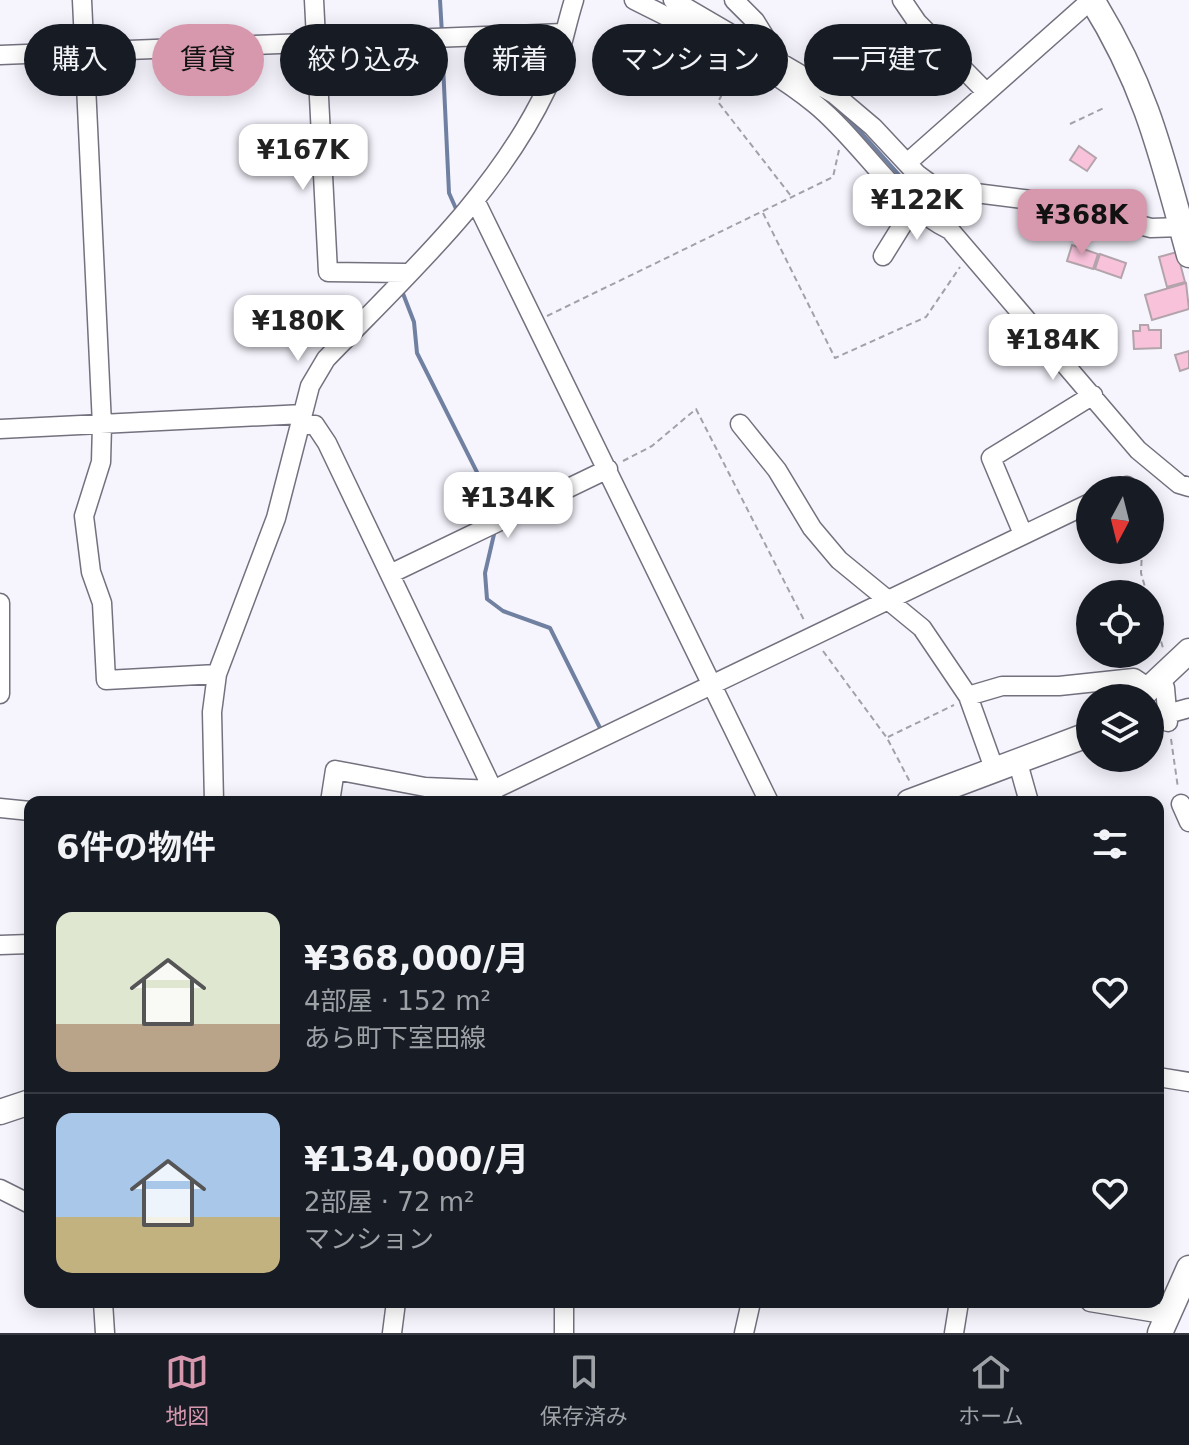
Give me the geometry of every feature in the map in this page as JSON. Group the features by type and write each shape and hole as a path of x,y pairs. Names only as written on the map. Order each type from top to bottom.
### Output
{"main road":[{"path":"1091,0 1129,64 1146,101 1189,255"},
{"path":"927,796 1076,740"},
{"path":"0,1112 24,1104"},
{"path":"1164,1324 1189,1268"}],"street":[{"path":"82,0 82,24"},
{"path":"314,0 315,24"},
{"path":"566,24 574,0"},
{"path":"634,0 679,24"},
{"path":"673,0 716,24"},
{"path":"711,21 727,0"},
{"path":"734,0 757,24"},
{"path":"902,0 917,22 986,92"},
{"path":"907,163 1091,0"},
{"path":"136,49 280,43"},
{"path":"0,55 24,54"},
{"path":"788,68 852,107 936,188 950,230"},
{"path":"788,86 845,129 914,206 950,230 1138,450 1179,484 1189,487"},
{"path":"85,96 102,425 101,462 84,516 91,572 102,603 106,680 217,674"},
{"path":"319,96 328,272 406,273"},
{"path":"214,796 212,712 217,674 276,518 310,386 326,359 475,200 505,162 543,96"},
{"path":"883,256 914,206 936,188 1055,203 1151,228 1182,227"},
{"path":"475,200 766,796"},
{"path":"1023,534 991,458 1093,395"},
{"path":"0,429 301,419 320,429 493,796"},
{"path":"740,424 777,470 812,528 839,560 922,628 968,696 995,771"},
{"path":"390,574 608,469"},
{"path":"331,796 335,770 493,796 812,635 1076,509"},
{"path":"0,603 0,694"},
{"path":"968,696 1002,686 1059,686 1161,675 1168,718 1189,708"},
{"path":"1018,763 1027,796"},
{"path":"1181,804 1189,822"},
{"path":"0,808 24,810"},
{"path":"0,945 24,944"},
{"path":"1164,1078 1189,1082"},
{"path":"0,1189 24,1201"},
{"path":"103,1308 105,1333"},
{"path":"392,1333 395,1308"},
{"path":"564,1308 564,1333"},
{"path":"744,1333 750,1308"},
{"path":"954,1333 958,1308"},
{"path":"1110,1308 1164,1324"}],"path":[{"path":"721,96 718,102 792,197"},
{"path":"1070,124 1106,107"},
{"path":"535,322 833,177 845,129"},
{"path":"762,212 835,358 926,317 971,253"},
{"path":"608,469 652,446 696,409 812,635 887,738 911,796"},
{"path":"887,738 968,696"},
{"path":"1168,718 1181,804"}],"building":[{"path":"1079,146 1096,158 1087,171 1070,160"},
{"path":"1072,245 1098,254 1093,269 1067,261"},
{"path":"1177,252 1185,282 1167,287 1159,257"},
{"path":"1100,254 1126,263 1121,278 1095,269"},
{"path":"1186,283 1189,309 1152,320 1145,295"},
{"path":"1140,325 1148,325 1149,330 1161,330 1161,348 1134,349 1133,331 1140,331"},
{"path":"1189,351 1189,368 1180,371 1175,355"}],"waterway":[{"path":"440,0 441,24"},
{"path":"444,96 449,193 457,211"},
{"path":"819,96 848,118 918,196"},
{"path":"402,291 414,322 417,353 498,514"},
{"path":"495,530 485,573 487,599 503,611 550,628 601,730"}]}
